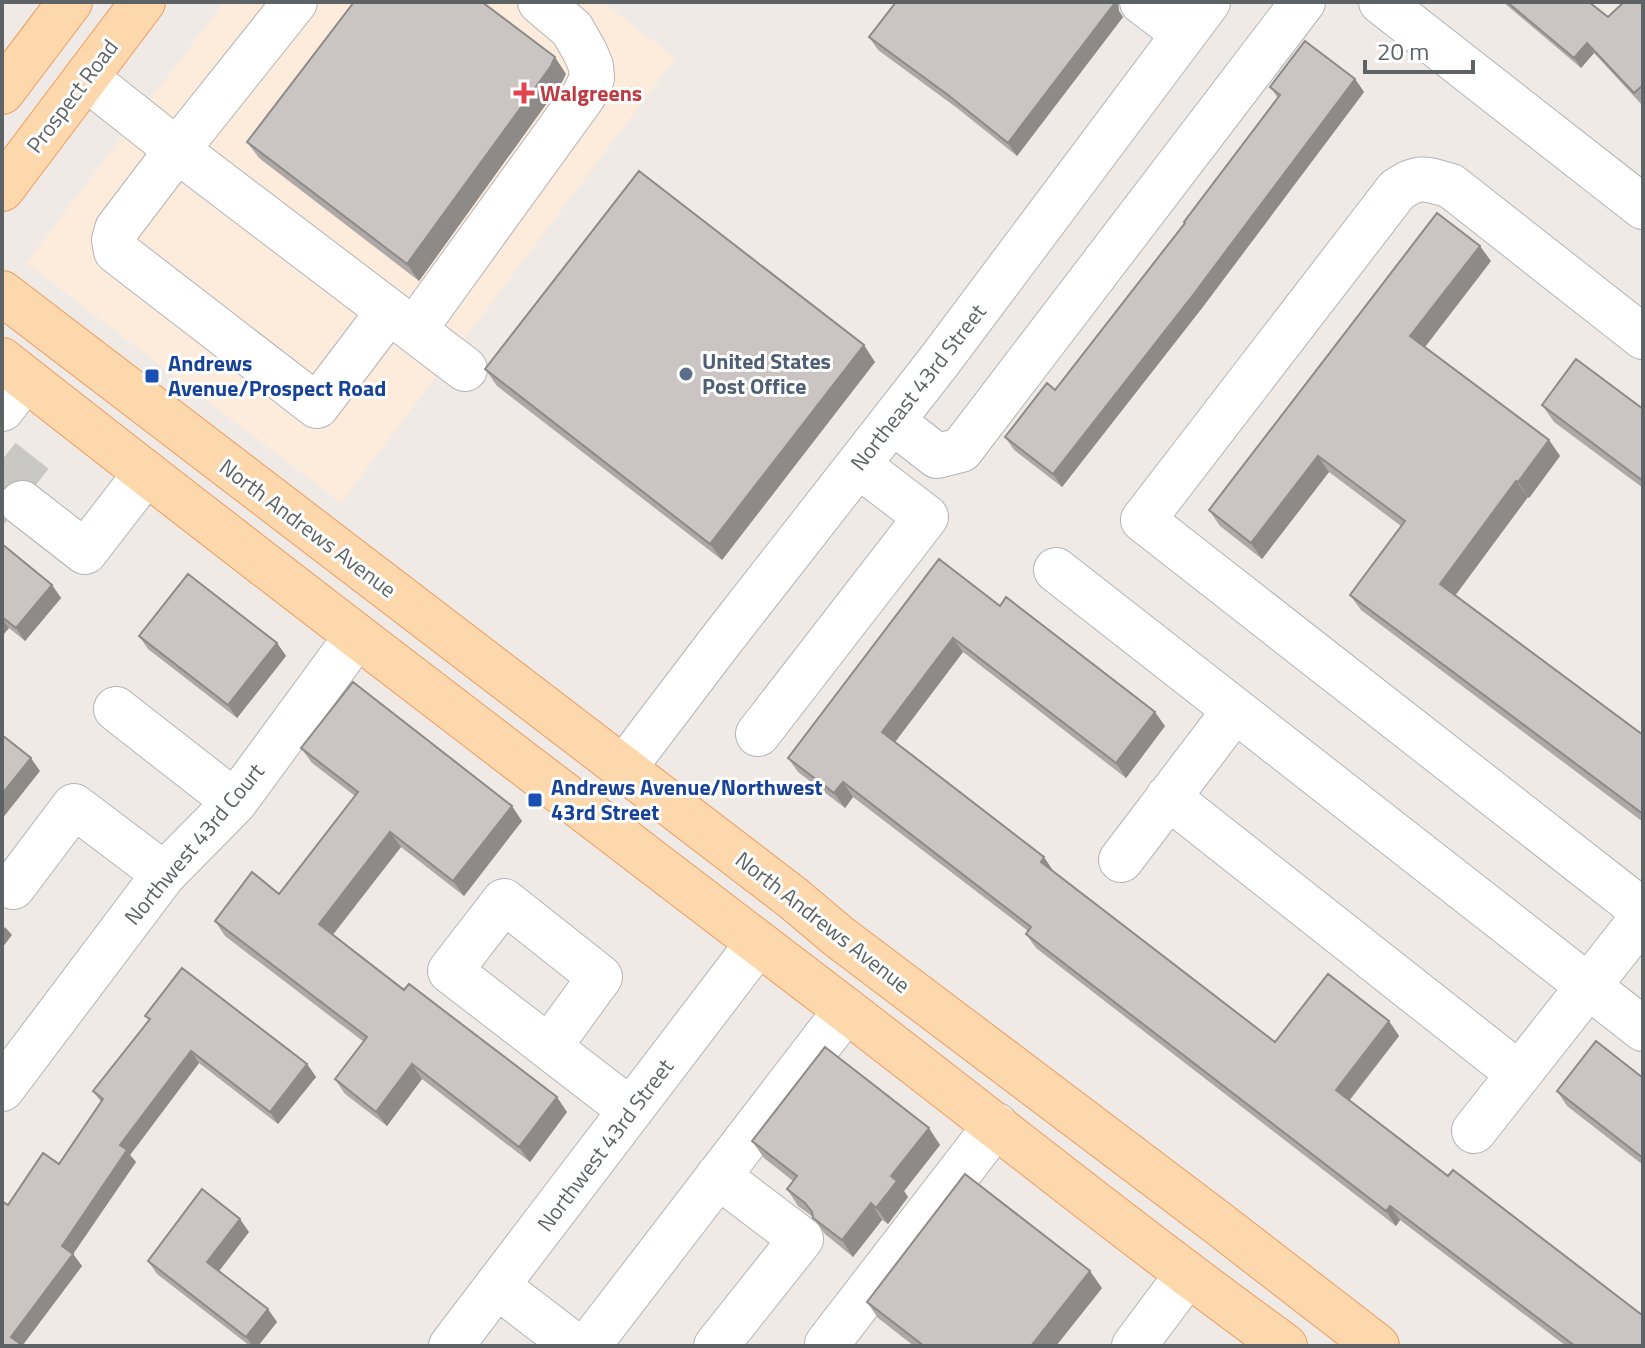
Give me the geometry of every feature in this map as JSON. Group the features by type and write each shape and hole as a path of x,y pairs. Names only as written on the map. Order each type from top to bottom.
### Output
{"main road":[{"path":"2,92 70,2"},
{"name":"Prospect Road","path":"2,189 143,2"},
{"name":"North Andrews Avenue","path":"2,293 1377,1346"},
{"path":"10,383 146,473 1187,1275 1285,1346"},
{"path":"758,943 781,938 838,936"}],"street":[{"path":"295,2 177,150 117,229 114,240 116,251 317,406 401,321 584,95 592,78 591,66 572,29 540,2"},
{"path":"1142,2 1195,18"},
{"path":"892,421 937,456 961,450 1303,2"},
{"path":"1381,2 1640,199"},
{"name":"Northeast 43rd Street","path":"624,768 1008,270 1195,18"},
{"path":"86,78 465,369"},
{"path":"1474,1131 1643,914 1143,520 1397,190 1412,179 1427,179 1451,186 1643,337"},
{"path":"758,734 926,517 858,465"},
{"path":"24,506 85,552 146,473"},
{"path":"1056,570 1643,1029"},
{"name":"Northwest 43rd Court","path":"2,1089 164,874 235,802 356,637"},
{"path":"116,709 235,802"},
{"path":"1121,860 1235,710"},
{"path":"1168,797 1519,1074"},
{"path":"13,887 74,806 164,874"},
{"name":"Northwest 43rd Street","path":"451,1346 758,943"},
{"path":"588,1346 846,1010"},
{"path":"549,1047 631,1110"},
{"path":"827,1345 996,1125"},
{"path":"716,1346 801,1239 718,1176"},
{"path":"1134,1346 1187,1275"},
{"path":"497,1286 575,1346"}],"shaded area":[{"path":"224,2 603,2 676,58 341,503 26,263"}],"building":[{"name":"Walgreens","path":"354,2 482,2 555,57 407,264 247,142"},
{"path":"896,2 1114,4 1008,143 869,37"},
{"path":"1507,2 1589,2 1608,17 1624,2 1643,2 1643,85 1634,93 1587,43 1574,58"},
{"path":"1305,41 1355,79 1193,295 1053,474 1005,437 1047,383 1055,390 1185,223 1280,95 1270,87"},
{"name":"United States Post Office","path":"639,171 864,345 710,544 485,369"},
{"path":"1437,213 1480,246 1410,336 1549,440 1440,584 1643,735 1643,814 1350,595 1405,521 1318,456 1251,543 1209,510"},
{"path":"1576,359 1643,409 1643,481 1542,405"},
{"path":"2,544 52,585 16,628 2,617"},
{"path":"939,559 1000,606 1006,597 1155,712 1116,763 953,638 882,732 1044,857 1041,862 1275,1042 1328,974 1389,1021 1336,1090 1448,1176 1453,1170 1643,1313 1643,1346 1575,1346 1390,1206 1386,1211 1026,934 1031,927 843,782 834,793 788,758"},
{"path":"188,574 277,643 228,705 139,636"},
{"path":"353,682 512,806 453,881 390,832 319,924 404,990 409,984 557,1097 519,1147 412,1064 376,1112 335,1079 367,1037 215,921 252,872 279,894 358,792 301,748"},
{"path":"2,735 31,758 2,794"},
{"path":"182,968 307,1064 270,1112 191,1051 120,1145 127,1150 62,1246 73,1254 11,1337 23,1346 2,1346 2,1201 8,1205 43,1153 59,1164 103,1099 93,1091 150,1019 145,1016"},
{"path":"1596,1041 1643,1078 1643,1158 1557,1091"},
{"path":"825,1047 929,1128 891,1176 897,1181 876,1208 871,1203 842,1240 813,1218 805,1203 787,1189 797,1176 752,1141"},
{"path":"965,1174 1090,1271 1031,1346 924,1346 867,1302"},
{"path":"202,1189 240,1219 207,1262 268,1309 246,1337 148,1261"}],"tunnel":[{"path":"2,460 35,486"},
{"path":"2,520 5,523"}],"place":[{"name":"Walgreens","path":"524,93"},
{"name":"United States Post Office","path":"686,374"},
{"name":"Andrews Avenue/Prospect Road","path":"152,376"},
{"name":"Andrews Avenue/Northwest 43rd Street","path":"535,800"}]}
